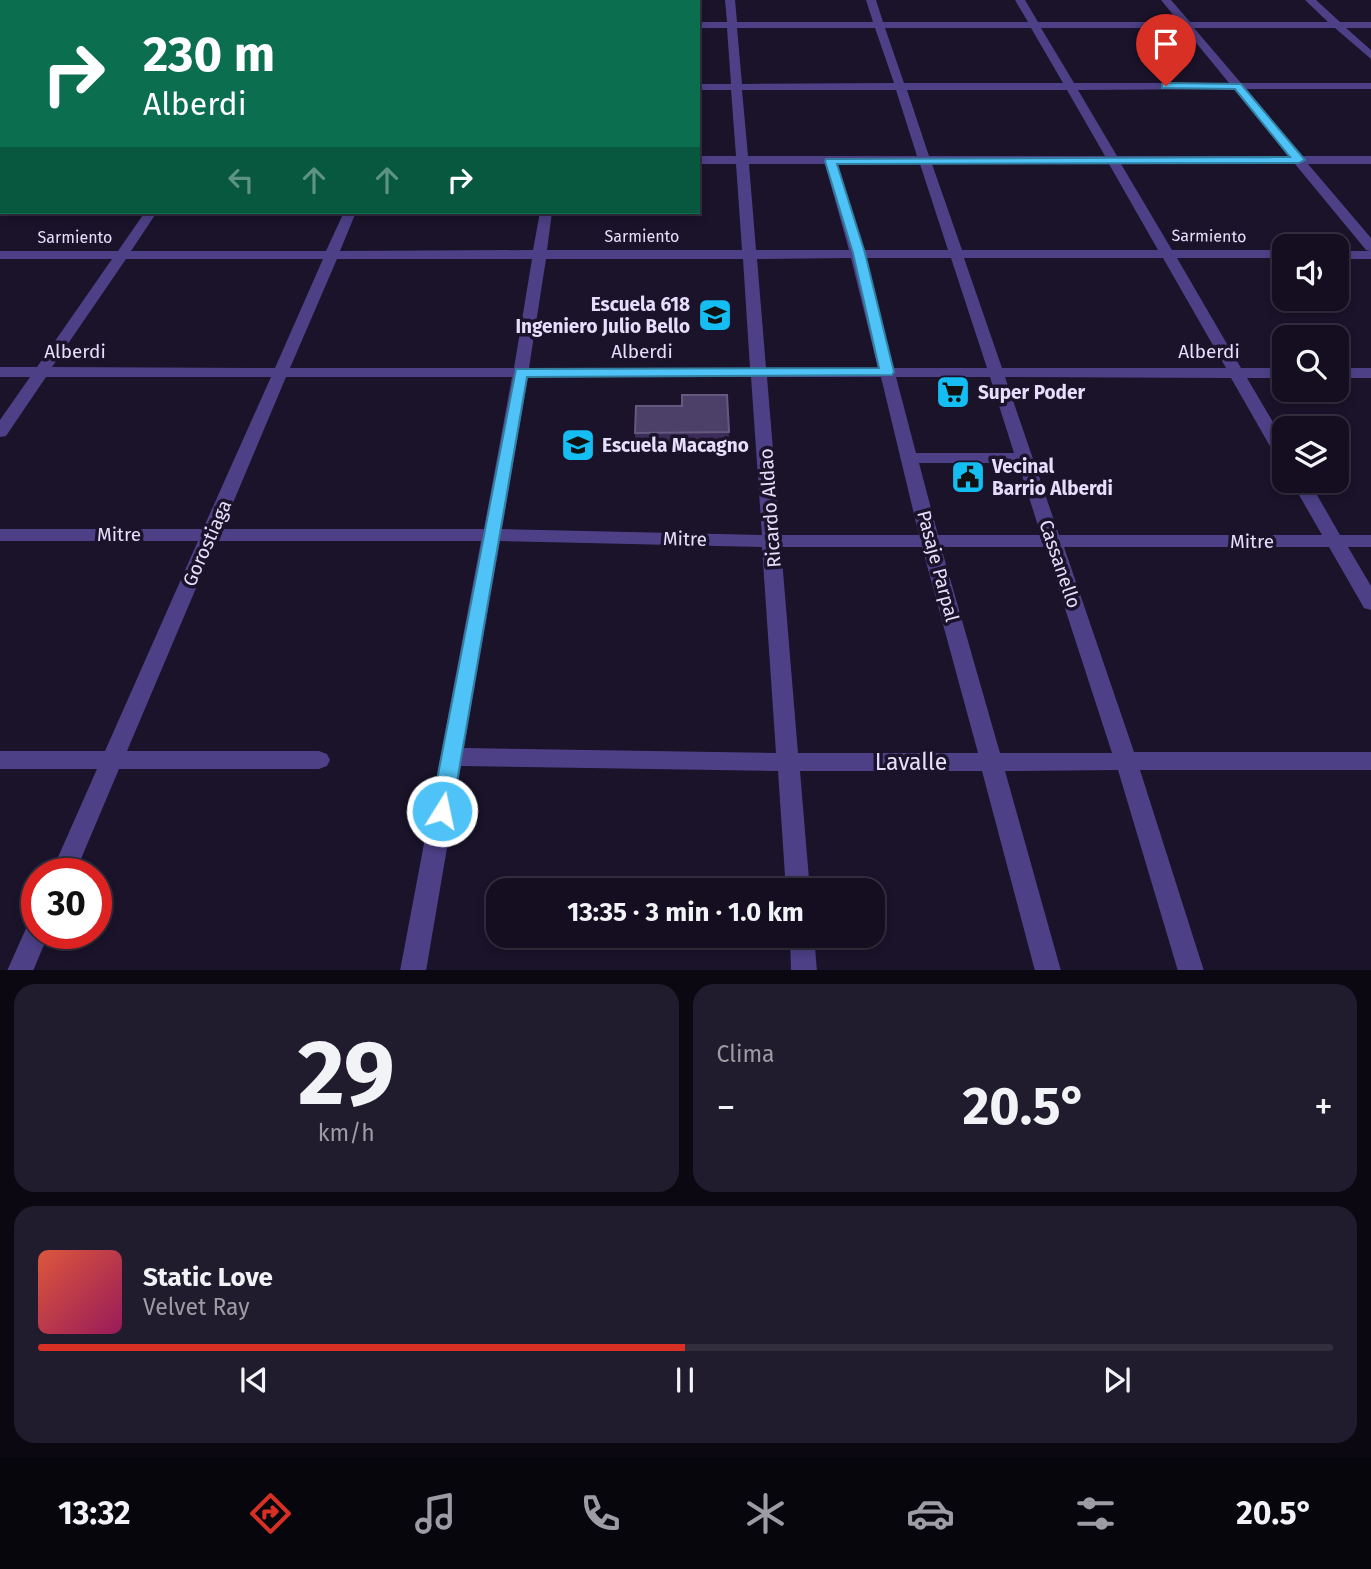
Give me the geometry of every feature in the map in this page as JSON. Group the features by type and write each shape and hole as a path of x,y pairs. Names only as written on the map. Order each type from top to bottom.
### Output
{"street":[{"name":"Ricardo Aldao","path":"730,0 797,878"},
{"name":"Cassanello","path":"871,0 1022,458 1126,761 1191,970"},
{"path":"1020,0 1272,434"},
{"path":"1166,0 1371,247"},
{"path":"1310,0 1371,56"},
{"path":"700,25 1371,25"},
{"path":"700,86 1371,86"},
{"path":"700,160 1371,160"},
{"name":"Pasaje Parpal","path":"830,161 859,253 930,540 993,762 1048,970"},
{"path":"0,432 150,214"},
{"name":"Gorostiaga","path":"70,858 349,214"},
{"path":"413,970 521,372 546,214"},
{"name":"Sarmiento","path":"0,255 1272,254"},
{"path":"1349,255 1371,255"},
{"name":"Alberdi","path":"0,372 1272,373"},
{"path":"1349,373 1371,373"},
{"path":"909,458 1022,458"},
{"path":"1307,493 1371,603"},
{"name":"Mitre","path":"0,535 492,535 772,541 1371,541"},
{"name":"Lavalle","path":"451,757 789,762 1371,761"},
{"path":"0,760 319,760"},
{"path":"803,948 804,970"},
{"path":"20,970 30,949"}],"building":[{"path":"682,395 727,395 729,432 635,433 636,406 682,406"}],"place":[{"name":"Escuela 618 Ingeniero Julio Bello","path":"715,315"},
{"name":"Super Poder","path":"953,392"},
{"name":"Escuela Macagno","path":"578,445"},
{"name":"Vecinal Barrio Alberdi","path":"968,477"}],"route":[{"path":"442,811 521,372 887,372 859,253 830,161 1299,160 1238,86 1166,86"}]}
